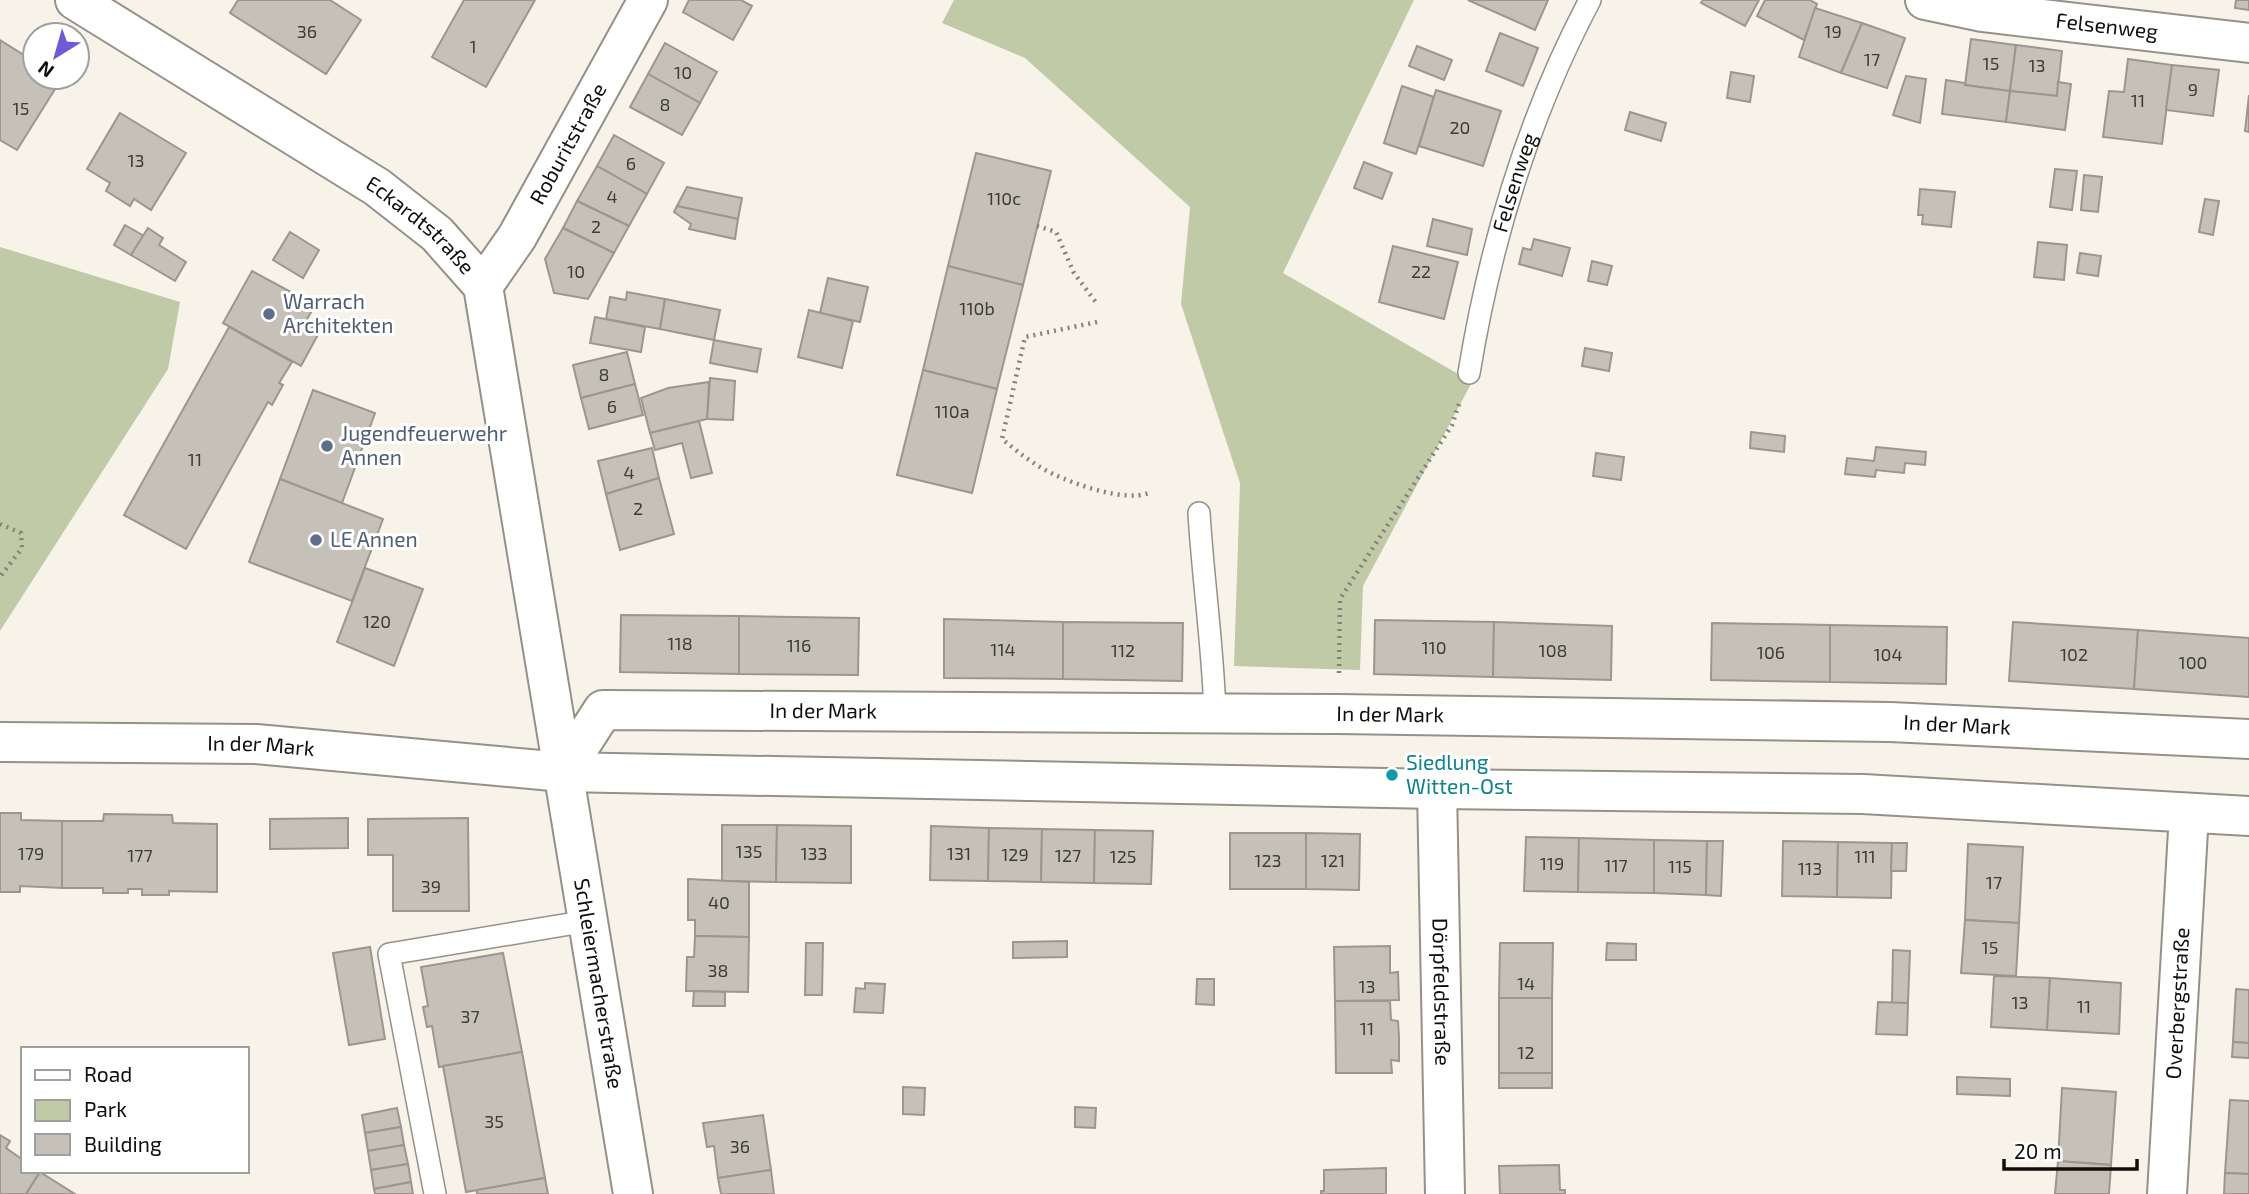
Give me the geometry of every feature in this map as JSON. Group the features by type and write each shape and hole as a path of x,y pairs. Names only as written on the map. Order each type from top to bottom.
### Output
{"street":[{"name":"Eckardtstraße","path":"75,0 377,187 437,234 484,286 563,772"},
{"name":"Roburitstraße","path":"484,286 517,237 648,0"},
{"name":"Felsenweg","path":"1925,0 1982,12 2249,43"},
{"name":"In der Mark","path":"563,772 603,710 1890,722 2249,739"},
{"name":"In der Mark","path":"0,742 256,744 563,772 1437,789 1863,794 2249,816"},
{"name":"Schleiermacherstraße","path":"563,772 633,1194"},
{"name":"Dörpfeldstraße","path":"1437,789 1445,1194"},
{"name":"Overbergstraße","path":"2167,1194 2189,813"}],"lane":[{"name":"Felsenweg","path":"1469,373 1486,285 1519,171 1547,92 1590,0"},
{"path":"1199,513 1213,659 1215,714"},
{"path":"435,1194 389,954 588,921"}],"path":[{"path":"1037,226 1056,232 1074,272 1098,304"},
{"path":"1097,322 1025,337 1002,439 1053,474 1080,485 1113,494 1138,497 1149,493"},
{"path":"1339,656 1340,599 1452,425 1469,373"},
{"path":"0,524 21,533 22,548 0,577"}],"green space":[{"path":"954,0 1414,0 1283,273 1472,382 1363,586 1360,670 1234,666 1240,483 1181,304 1190,207 1025,58 942,23"},
{"path":"0,247 180,302 168,369 0,631"}],"building":[{"path":"238,0 330,0 361,20 326,74 230,13"},
{"path":"464,0 535,0 486,87 432,57"},
{"path":"689,0 741,0 752,6 733,40 683,12"},
{"path":"1468,0 1548,0 1535,30"},
{"path":"1703,0 1759,0 1745,26 1701,3"},
{"path":"1765,0 1810,0 1817,4 1804,40 1757,16"},
{"path":"2236,0 2249,0 2249,10 2235,8"},
{"path":"1815,8 1862,23 1841,73 1799,57"},
{"path":"1862,23 1905,38 1887,88 1841,73"},
{"path":"1500,33 1538,48 1523,86 1486,71"},
{"path":"1971,39 2016,45 2010,91 1965,85"},
{"path":"0,40 21,53 21,91 54,91 17,150 0,140"},
{"path":"665,43 717,72 700,103 648,74"},
{"path":"2016,45 2062,51 2057,96 2010,91"},
{"path":"1417,46 1452,60 1444,80 1409,66"},
{"path":"2128,59 2172,65 2162,144 2103,137 2109,91 2124,92"},
{"path":"2172,65 2219,70 2213,116 2166,110"},
{"path":"1731,72 1754,76 1750,102 1727,98"},
{"path":"648,74 700,103 682,135 630,107"},
{"path":"1906,76 1926,79 1920,123 1893,115"},
{"path":"1946,80 2010,91 2006,122 1942,114"},
{"path":"2058,82 2071,84 2065,130 2006,122 2010,91 2057,96"},
{"path":"1402,86 1434,97 1416,154 1384,143"},
{"path":"1436,90 1501,111 1483,166 1419,146"},
{"path":"2249,95 2249,132 2245,131"},
{"path":"1630,112 1666,123 1661,141 1625,130"},
{"path":"120,113 186,153 151,210 134,199 130,206 106,191 110,183 87,169"},
{"path":"614,135 664,163 647,194 597,166"},
{"path":"976,153 1051,171 1023,285 948,266"},
{"path":"1364,162 1392,173 1382,199 1354,188"},
{"path":"597,166 647,194 629,226 577,201"},
{"path":"2055,169 2077,171 2072,210 2050,207"},
{"path":"2084,175 2102,177 2098,212 2081,210"},
{"path":"687,187 742,198 738,219 677,206"},
{"path":"1920,189 1955,192 1951,227 1922,224 1923,215 1918,215"},
{"path":"2205,199 2219,201 2213,235 2199,232"},
{"path":"577,201 629,226 614,253 563,228"},
{"path":"677,206 738,219 735,239 689,229 691,224 674,212"},
{"path":"1433,219 1472,229 1467,255 1427,246"},
{"path":"125,225 144,236 131,255 114,245"},
{"path":"148,228 163,238 159,245 186,262 175,281 131,255"},
{"path":"563,228 614,253 588,299 554,293 545,259"},
{"path":"290,232 319,250 303,278 273,260"},
{"path":"1534,239 1570,248 1562,276 1519,264 1523,248 1531,250"},
{"path":"2038,242 2067,245 2064,280 2034,277"},
{"path":"1393,246 1458,262 1444,319 1379,302"},
{"path":"2080,253 2101,256 2098,276 2077,273"},
{"path":"1592,261 1612,266 1607,285 1588,281"},
{"path":"948,266 1023,285 997,389 923,370"},
{"name":"Warrach Architekten","path":"252,271 315,305 305,323 320,331 301,366 223,323"},
{"path":"828,278 868,287 860,322 820,313"},
{"path":"627,292 665,299 660,329 606,319 610,297 626,300"},
{"path":"665,299 720,310 714,340 660,329"},
{"path":"809,310 853,321 842,368 798,357"},
{"path":"595,317 645,327 641,352 590,343"},
{"path":"229,327 292,362 279,383 283,385 272,405 268,402 186,549 124,515"},
{"path":"714,340 761,349 757,372 710,363"},
{"path":"1585,348 1612,353 1609,371 1582,366"},
{"path":"627,352 635,384 581,398 573,365"},
{"path":"923,370 997,389 972,493 897,475"},
{"path":"710,378 735,381 733,420 707,419"},
{"path":"709,382 707,419 650,433 641,398 668,388"},
{"path":"635,384 643,415 589,429 581,398"},
{"name":"Jugendfeuerwehr Annen","path":"313,390 375,413 342,503 280,479"},
{"path":"699,421 712,473 691,478 682,443 655,450 650,433"},
{"path":"1751,432 1785,436 1784,452 1750,448"},
{"path":"1876,447 1926,452 1925,465 1905,463 1904,473 1876,470 1875,477 1845,474 1847,458 1874,461"},
{"path":"652,448 659,478 606,494 598,461"},
{"path":"1596,453 1624,457 1621,480 1593,476"},
{"path":"659,478 674,534 620,550 606,494"},
{"name":"LE Annen","path":"280,479 383,519 352,601 249,562"},
{"path":"365,568 423,589 394,666 337,642"},
{"path":"621,615 739,616 739,674 620,672"},
{"path":"739,616 859,618 858,675 739,674"},
{"path":"944,619 1063,622 1063,679 944,678"},
{"path":"1375,620 1494,622 1493,677 1374,674"},
{"path":"1063,622 1183,623 1182,681 1063,679"},
{"path":"1494,622 1612,626 1611,680 1493,677"},
{"path":"2013,622 2138,630 2134,689 2009,681"},
{"path":"1712,623 1830,625 1830,682 1711,680"},
{"path":"1830,625 1947,627 1946,684 1830,682"},
{"path":"2138,630 2249,638 2249,697 2134,689"},
{"path":"0,813 21,813 21,820 62,821 62,888 20,886 20,892 0,892"},
{"path":"104,814 172,815 173,823 217,824 217,892 169,891 169,895 142,895 142,889 128,889 128,893 103,893 103,888 62,888 62,821 103,821"},
{"path":"348,818 348,848 270,849 270,819"},
{"path":"468,818 469,911 393,911 393,855 368,855 368,819"},
{"path":"722,825 777,825 776,882 722,881"},
{"path":"777,825 851,826 851,883 776,882"},
{"path":"931,826 989,828 988,881 930,880"},
{"path":"989,828 1042,829 1041,882 988,881"},
{"path":"1042,829 1095,830 1094,883 1041,882"},
{"path":"1095,830 1153,831 1151,884 1094,883"},
{"path":"1230,833 1306,833 1306,889 1230,889"},
{"path":"1306,833 1360,834 1359,890 1306,889"},
{"path":"1526,837 1579,838 1578,892 1524,891"},
{"path":"1579,838 1654,840 1654,893 1578,892"},
{"path":"1654,840 1707,841 1706,895 1654,893"},
{"path":"1707,841 1723,841 1721,896 1706,895"},
{"path":"1783,841 1838,842 1837,897 1782,896"},
{"path":"1838,842 1892,843 1891,898 1837,897"},
{"path":"1892,843 1907,843 1906,871 1891,871"},
{"path":"1968,844 2023,847 2019,923 1965,920"},
{"path":"688,879 749,882 749,937 695,936 695,920 688,920"},
{"path":"1965,920 2019,923 2016,976 1961,973"},
{"path":"695,936 749,937 748,992 686,991 687,957 694,957"},
{"path":"1067,941 1067,957 1013,958 1013,942"},
{"path":"806,943 823,943 822,995 805,995"},
{"path":"1500,943 1553,943 1552,998 1499,998"},
{"path":"1607,943 1636,944 1636,960 1606,960"},
{"path":"1390,946 1390,973 1398,972 1399,1000 1335,1001 1334,947"},
{"path":"370,947 385,1039 349,1045 333,953"},
{"path":"1893,950 1910,951 1908,1003 1892,1003"},
{"path":"503,953 522,1052 439,1067 432,1026 427,1027 423,1007 428,1006 421,967"},
{"path":"1994,976 2050,978 2047,1030 1991,1027"},
{"path":"2050,978 2121,983 2119,1034 2047,1030"},
{"path":"1197,979 1214,979 1214,1005 1196,1004"},
{"path":"865,983 885,984 883,1013 854,1012 856,988 865,989"},
{"path":"2236,989 2249,990 2249,1043 2233,1042"},
{"path":"694,991 725,992 725,1006 693,1006"},
{"path":"1499,998 1552,998 1552,1073 1499,1073"},
{"path":"1335,1001 1390,1001 1391,1020 1398,1021 1399,1037 1399,1061 1391,1060 1392,1073 1336,1073"},
{"path":"1878,1002 1908,1003 1907,1035 1876,1034"},
{"path":"2233,1042 2249,1043 2249,1058 2232,1057"},
{"path":"522,1052 545,1178 466,1192 443,1066"},
{"path":"1499,1073 1552,1073 1552,1088 1499,1088"},
{"path":"1957,1077 2010,1079 2010,1096 1957,1094"},
{"path":"903,1087 925,1088 924,1115 903,1114"},
{"path":"2062,1088 2116,1092 2111,1165 2058,1161"},
{"path":"2230,1100 2249,1101 2249,1174 2225,1173"},
{"path":"1075,1107 1096,1108 1095,1128 1075,1127"},
{"path":"397,1108 401,1127 365,1133 362,1115"},
{"path":"763,1115 771,1170 718,1178 714,1146 707,1147 703,1123"},
{"path":"401,1127 404,1145 368,1151 365,1133"},
{"path":"0,1135 10,1141 6,1148 21,1159 21,1173 39,1173 26,1194 0,1194"},
{"path":"404,1145 408,1164 371,1170 368,1151"},
{"path":"2058,1161 2111,1165 2109,1194 2055,1194"},
{"path":"408,1164 411,1182 374,1189 371,1170"},
{"path":"1559,1165 1560,1190 1565,1190 1565,1194 1500,1194 1499,1166"},
{"path":"1386,1168 1386,1194 1321,1194 1321,1191 1324,1191 1324,1170"},
{"path":"771,1170 774,1194 721,1194 718,1178"},
{"path":"42,1173 75,1194 26,1194"},
{"path":"2225,1173 2249,1174 2249,1194 2224,1194"},
{"path":"545,1178 548,1194 477,1194 477,1190"},
{"path":"411,1182 413,1194 375,1194 374,1189"}],"place":[{"name":"Warrach Architekten","path":"269,314"},
{"name":"Jugendfeuerwehr Annen","path":"327,446"},
{"name":"LE Annen","path":"316,540"},
{"name":"Siedlung Witten-Ost","path":"1392,775"}]}
